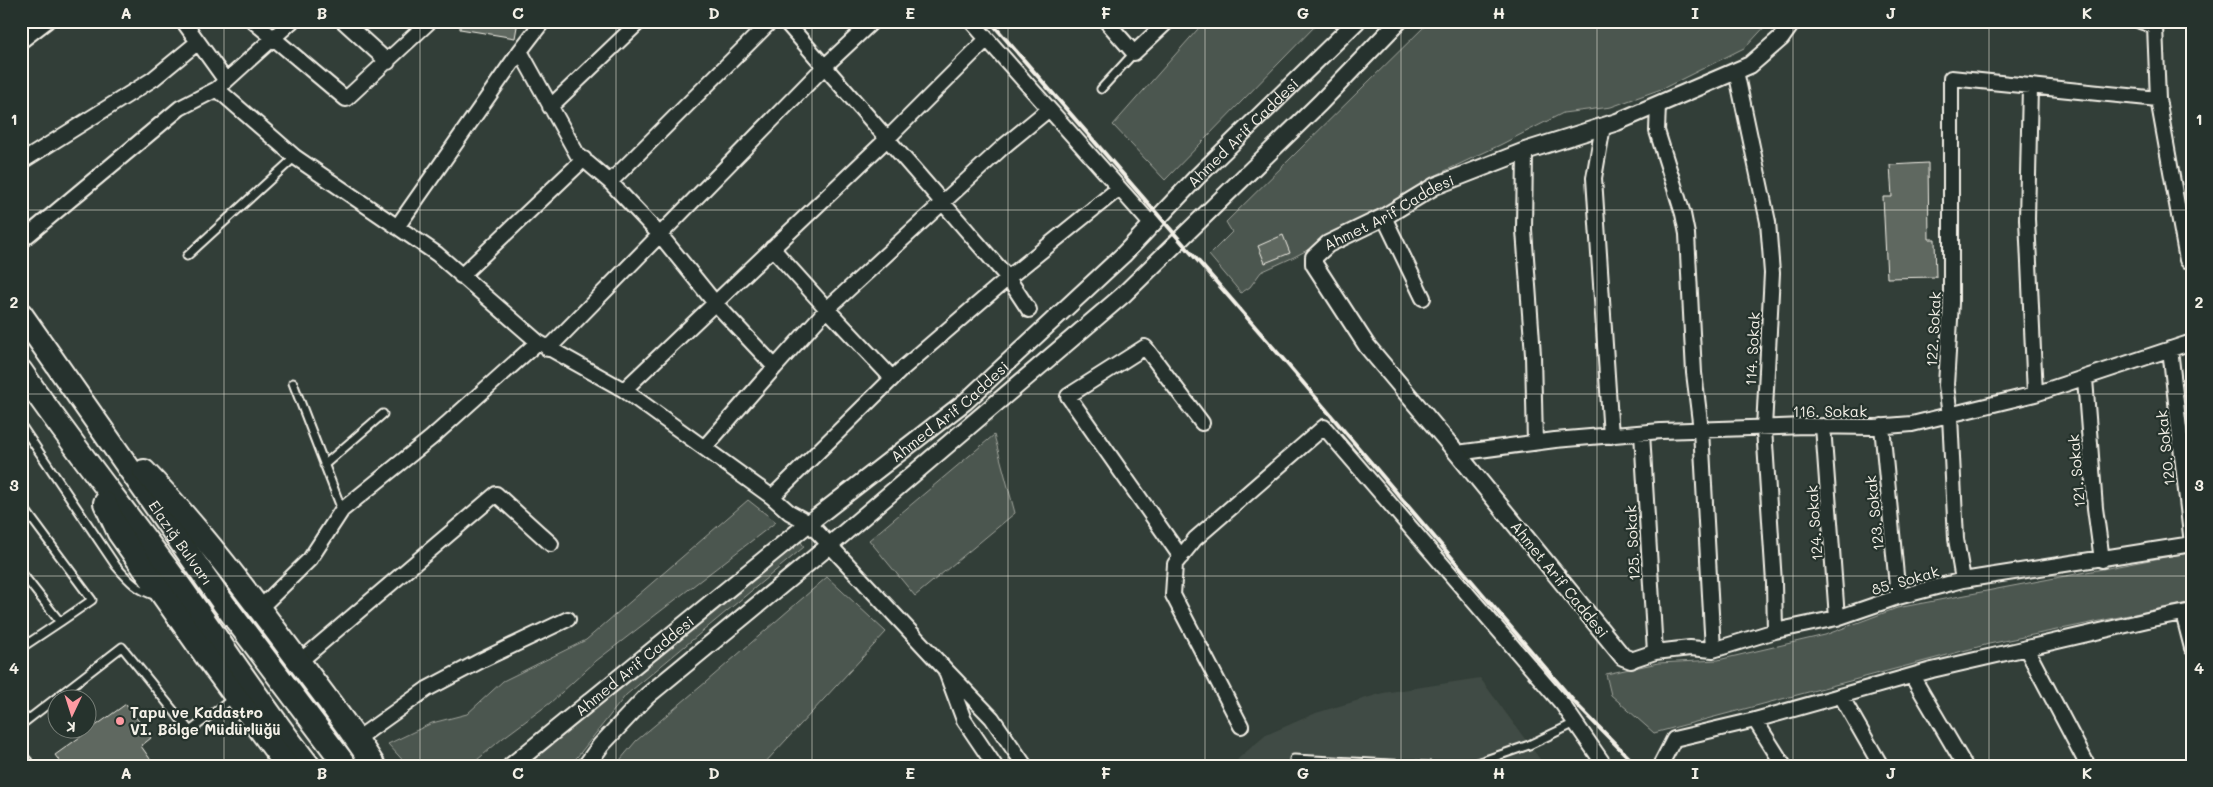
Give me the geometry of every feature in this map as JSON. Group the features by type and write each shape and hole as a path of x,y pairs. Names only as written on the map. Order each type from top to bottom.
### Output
{"highway":[{"name":"Elazığ Bulvarı","path":"21,314 224,604 346,766"},
{"name":"Elazığ Bulvarı","path":"21,371 28,392 82,458 172,576 282,732 309,766"},
{"path":"98,425 175,504 259,609 357,739 374,766"},
{"path":"82,458 119,532 287,766"}],"street":[{"path":"21,41 47,21"},
{"path":"183,21 198,42 221,85 295,157 437,254 543,345 624,390 790,512 809,523 992,718 1025,766"},
{"path":"253,21 272,39 346,99 430,21"},
{"path":"21,241 180,108 221,85 292,21"},
{"path":"343,21 388,62"},
{"path":"398,227 520,51 543,21"},
{"path":"550,107 640,21"},
{"path":"610,182 771,21"},
{"path":"786,21 1008,278 1029,310"},
{"path":"259,609 310,559 342,510 543,345 661,236 825,66 873,21"},
{"path":"971,21 1152,225"},
{"path":"1106,21 1134,53 1168,21"},
{"name":"Ahmed Arif Caddesi","path":"511,766 809,523 966,401 1123,255 1196,178 1357,21"},
{"name":"Ahmed Arif Caddesi","path":"586,766 601,745 647,696 830,544 1123,295 1320,103 1399,21"},
{"name":"Ahmet Arif Caddesi","path":"1631,660 1622,657 1458,453 1367,346 1314,264 1314,258 1328,244 1384,217 1435,186 1524,151 1617,122 1750,65 1781,38 1793,21"},
{"path":"2140,21 2155,24 2158,99 2187,260 2192,259"},
{"path":"624,390 887,139 986,39"},
{"path":"21,162 154,79 198,42"},
{"path":"520,51 576,154 610,182 661,236 715,303 775,367"},
{"name":"114. Sokak","path":"1736,71 1768,222 1772,273 1764,428 1774,583 1774,631"},
{"name":"122. Sokak","path":"1963,580 1956,539 1950,416 1946,385 1951,303 1951,78 2030,87"},
{"path":"2035,394 2027,220 2030,87 2158,99"},
{"path":"1658,104 1657,131 1683,214 1687,234 1694,373 1701,430 1713,650"},
{"path":"704,448 826,309 943,204 1004,146 1049,109"},
{"path":"1603,126 1594,178 1611,436"},
{"path":"1524,151 1524,230 1533,355 1535,443"},
{"path":"461,276 584,160"},
{"path":"772,497 892,378 1008,278 1118,188"},
{"path":"1384,217 1423,298"},
{"path":"772,248 826,309 892,378"},
{"name":"116. Sokak","path":"1458,453 1535,443 1642,433 1912,424 2035,394 2192,342"},
{"path":"1181,557 1068,396 1145,347 1202,423"},
{"name":"120. Sokak","path":"2170,349 2192,544"},
{"name":"121. Sokak","path":"2085,379 2095,508 2102,560"},
{"name":"124. Sokak","path":"1824,426 1837,618"},
{"name":"123. Sokak","path":"1882,426 1898,597"},
{"path":"1241,726 1173,595 1175,564 1195,539 1324,427 1563,705 1605,766"},
{"name":"125. Sokak","path":"1642,433 1655,652"},
{"path":"299,662 496,494 551,544"},
{"name":"85. Sokak","path":"1631,660 1655,652 1690,648 1713,650 1774,631 1837,618 1898,597 1963,580 2102,560 2192,544"},
{"path":"1661,765 1674,739 1755,720 1912,676 2187,612 2192,648"},
{"path":"357,739 427,689 482,660 568,619"},
{"path":"2026,648 2088,766"},
{"path":"945,669 964,720 996,766"},
{"path":"1912,676 1966,766"},
{"path":"1841,696 1881,766"},
{"path":"1755,720 1784,766"}],"lane":[{"path":"1101,89 1134,53"},
{"path":"187,256 295,157"},
{"path":"293,383 342,510"},
{"path":"324,465 383,414"},
{"path":"21,425 116,566 134,586 143,592 165,598"},
{"path":"21,504 92,600 21,648"},
{"path":"21,572 60,622"},
{"path":"21,724 122,647 190,730 235,696"},
{"path":"1468,766 1529,745 1575,723"},
{"path":"21,753 32,766"},
{"path":"1294,760 1430,766"}],"shaded area":[{"path":"1205,21 1320,21 1165,180 1113,125"},
{"path":"1430,21 1770,21 1746,47 1664,88 1611,107 1563,113 1430,178 1380,212 1261,272 1250,287 1241,293 1209,255 1232,232 1226,222"},
{"path":"994,435 1015,513 915,596 869,540"},
{"path":"748,500 776,522 596,661 550,703 503,738 470,766 408,766 388,744 432,723 467,714 503,681 586,640"},
{"path":"800,540 804,547 626,695 570,766 526,766"},
{"path":"2192,552 2192,602 1989,644 1654,733 1611,695 1606,674 1658,663 1718,660 1825,635 1897,608"},
{"path":"827,577 886,632 762,766 615,766 636,741"},
{"path":"1480,678 1545,766 1232,766 1266,735 1316,713 1383,693"}],"building":[{"path":"460,21 518,21 515,38 460,29"},
{"path":"1928,163 1929,239 1935,239 1936,277 1887,278 1883,197 1892,197 1890,165"},
{"path":"1283,235 1290,253 1265,263 1258,246"},
{"name":"Tapu ve Kadastro VI. Bölge Müdürlüğü","path":"126,704 151,738 141,746 155,766 63,766 55,755 76,740 98,740 98,724"}],"railway":[{"path":"990,21 1283,359 1576,704 1637,766"}],"place":[{"name":"Tapu ve Kadastro VI. Bölge Müdürlüğü","path":"120,721"}]}
